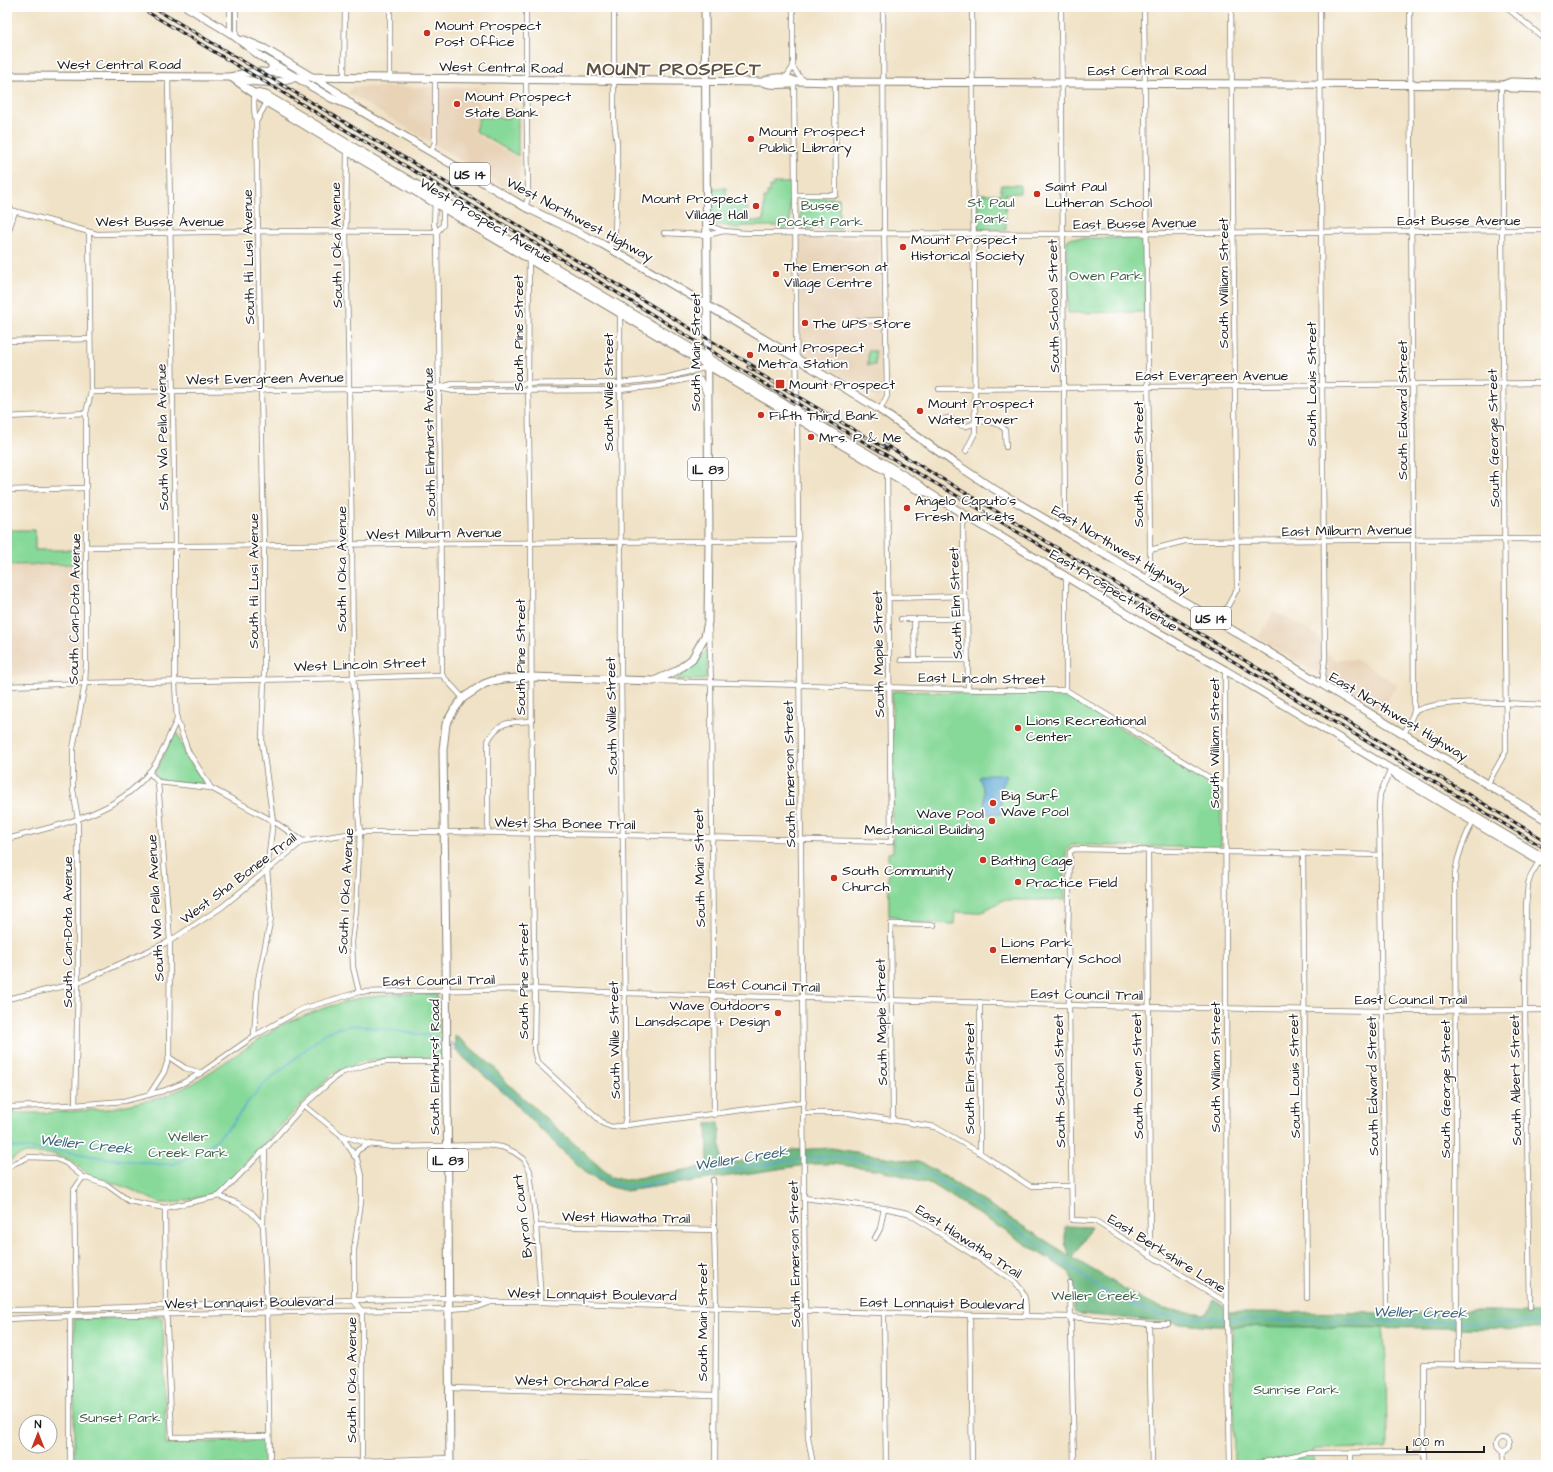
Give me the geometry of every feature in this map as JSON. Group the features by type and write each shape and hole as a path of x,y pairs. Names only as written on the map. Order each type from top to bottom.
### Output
{"main road":[{"name":"West Northwest Highway","path":"187,7 233,35 260,56 331,98 356,108 526,207 609,248 708,306"},
{"name":"IL 83","path":"705,7 706,81"},
{"name":"West Northwest Highway","path":"233,35 265,49 337,92 356,108"},
{"path":"268,73 272,69 272,63"},
{"name":"West Central Road","path":"232,77 242,74 282,73 296,77 312,78 706,81"},
{"name":"West Central Road","path":"7,76 232,77 246,81 262,82 286,82 296,77"},
{"name":"West Prospect Avenue","path":"232,77 255,93 349,144 443,201 619,314 707,364"},
{"name":"East Central Road","path":"763,82 767,78 785,78 804,82 1410,84 1501,85 1511,88 1546,90"},
{"name":"East Central Road","path":"706,81 763,82 767,84 791,84 794,81"},
{"name":"South Main Street","path":"654,681 676,671 692,659 705,636 708,622 709,541 706,81"},
{"path":"262,82 260,85 261,91 266,99"},
{"name":"East Central Road","path":"1501,85 1511,82 1546,83"},
{"name":"West Prospect Avenue","path":"266,99 347,151 443,209 622,307 707,364"},
{"name":"East Northwest Highway","path":"708,306 880,410 975,477 1219,622 1546,820"},
{"name":"East Prospect Avenue","path":"707,364 797,414 887,468 918,484 929,493 1152,629 1225,670 1391,769 1400,772 1474,819 1542,859 1546,865"},
{"name":"IL 83","path":"463,698 484,684 508,678 531,677 654,681"},
{"name":"South Elmhurst Road","path":"450,1461 447,990 443,741 446,724 463,698"}],"street":[{"path":"230,7 233,35"},
{"path":"233,35 236,7"},
{"path":"344,78 345,7"},
{"path":"390,7 390,79"},
{"path":"526,7 528,186 526,207"},
{"path":"609,248 615,233 617,178 617,142 614,129 614,7"},
{"path":"785,78 793,67 793,7"},
{"path":"880,410 887,396 884,233 883,7"},
{"path":"966,451 975,435 972,7"},
{"name":"South School Street","path":"1059,528 1065,513 1064,234 1061,7"},
{"name":"South Owen Street","path":"1144,7 1148,233 1150,550 1150,572 1146,580"},
{"name":"South William Street","path":"1219,622 1237,589 1231,7"},
{"name":"South Louis Street","path":"1320,7 1325,658 1322,685"},
{"name":"South Edward Street","path":"1404,734 1414,712 1410,7"},
{"path":"1506,7 1546,40"},
{"path":"793,67 804,82"},
{"name":"South Wa Pella Avenue","path":"168,77 172,390 176,546 175,682 177,720 188,751 211,788"},
{"path":"431,152 436,142 435,79"},
{"name":"South Emerson Street","path":"794,81 804,1198 808,1436 813,1465"},
{"path":"795,195 836,195 835,82"},
{"name":"South George Street","path":"1487,785 1506,751 1501,85"},
{"name":"South Hi Lusi Avenue","path":"254,1036 258,980 271,918 267,870 273,821 262,742 264,680 264,546 256,122 254,112 255,93"},
{"name":"South Hi Lusi Avenue","path":"256,122 266,99"},
{"name":"South I Oka Avenue","path":"349,144 347,151 346,231 353,678 359,740 356,803 360,832 356,910 352,942 353,967 359,992"},
{"name":"South Elmhurst Avenue","path":"435,196 434,225 437,232 442,675"},
{"name":"South Elmhurst Avenue","path":"437,232 442,225 443,201"},
{"name":"West Busse Avenue","path":"7,209 97,234 258,231 437,232"},
{"path":"7,236 14,211"},
{"name":"East Busse Avenue","path":"707,226 724,231"},
{"name":"East Busse Avenue","path":"707,235 724,231 1064,234 1546,230"},
{"name":"South Can-Dota Avenue","path":"75,1105 78,983 78,818 73,790 73,749 85,683 87,547 86,413 91,392 89,233"},
{"path":"664,233 707,235"},
{"name":"South Pine Street","path":"529,256 528,383 531,543 532,833 535,989 534,1050 537,1062 604,1124 612,1127 624,1126"},
{"name":"South Wille Street","path":"622,307 619,314 619,390 626,1115 624,1126"},
{"path":"858,320 885,320"},
{"path":"7,341 90,339"},
{"path":"690,355 693,360 690,372"},
{"name":"West Evergreen Avenue","path":"439,388 453,384 619,383 665,378 690,372 707,364"},
{"name":"West Evergreen Avenue","path":"91,392 349,388 439,388 454,391 619,390 657,386 694,378 702,382 707,398"},
{"name":"East Evergreen Avenue","path":"939,389 1546,383"},
{"path":"7,417 86,413"},
{"path":"942,419 950,418 961,426 965,427 970,426 975,422 989,422 1003,427 1006,435 1006,447"},
{"name":"South Maple Street","path":"887,468 891,842"},
{"path":"7,490 86,488"},
{"name":"South Elm Street","path":"968,517 963,524 964,596 967,602 968,619 968,690"},
{"name":"East Milburn Avenue","path":"1150,550 1180,542 1546,539"},
{"path":"709,541 798,540"},
{"name":"West Milburn Avenue","path":"87,547 709,541"},
{"path":"1066,577 1066,690"},
{"path":"888,598 964,596"},
{"path":"901,619 968,619"},
{"path":"914,619 915,660"},
{"name":"South Main Street","path":"708,622 711,683 714,1115"},
{"path":"901,660 968,660"},
{"name":"South William Street","path":"1225,670 1227,1303 1230,1465"},
{"name":"West Lincoln Street","path":"7,686 442,675 463,698"},
{"name":"East Lincoln Street","path":"654,681 968,690 1066,690 1225,787"},
{"path":"1414,712 1424,707 1456,703 1546,705"},
{"path":"7,838 102,810 132,791 148,772 164,748 177,720"},
{"path":"488,832 488,741 493,732 502,725 511,722 532,721"},
{"name":"South Edward Street","path":"1386,1308 1380,794 1391,769"},
{"path":"148,772 158,782 211,788 273,821 303,841"},
{"name":"South Wa Pella Avenue","path":"149,1095 164,1072 169,1057 170,941 158,782"},
{"name":"South George Street","path":"1457,1365 1455,873 1461,845 1474,819"},
{"name":"West Sha Bonee Trail","path":"7,999 78,983 170,941 222,907 303,841 360,832 488,832 801,841 891,842"},
{"name":"South School Street","path":"1072,1220 1068,929 1070,852 1074,849 1148,850"},
{"path":"1148,850 1380,855"},
{"name":"South Owen Street","path":"1148,850 1150,1255"},
{"name":"South Louis Street","path":"1303,853 1307,1298"},
{"name":"South Albert Street","path":"1530,1307 1525,1010 1527,893 1531,875 1542,859"},
{"name":"South Maple Street","path":"893,1119 891,924 934,925"},
{"name":"East Council Trail","path":"7,1107 75,1105 124,1101 149,1095 181,1084 201,1073 254,1036 302,1009 359,992 535,989 624,993 1148,1007 1382,1011 1546,1010"},
{"name":"South Elm Street","path":"980,1002 980,1153"},
{"path":"169,1057 185,1068 201,1073"},
{"path":"7,1168 30,1157 54,1158 66,1163 83,1177 107,1185 130,1201 164,1208 219,1196 265,1149 304,1105 334,1078 343,1072 370,1064 386,1062 447,1062"},
{"path":"624,1126 804,1102"},
{"path":"304,1105 341,1135 368,1144 393,1148 448,1146"},
{"path":"804,1113 848,1113 893,1119 935,1127 980,1153 1030,1186 1072,1186"},
{"name":"South I Oka Avenue","path":"341,1135 357,1159 362,1188 354,1250 354,1301 362,1311 363,1463"},
{"path":"354,1156 358,1150 368,1144"},
{"name":"Byron Court","path":"448,1146 486,1145 502,1147 514,1152 524,1159 530,1171 536,1226 541,1302"},
{"path":"265,1149 263,1225 267,1302 270,1463 450,1461"},
{"path":"70,1465 70,1316 76,1309 74,1190 83,1177"},
{"name":"South Main Street","path":"713,1180 716,1308 715,1465"},
{"path":"219,1196 237,1203 251,1212 263,1225"},
{"name":"East Hiawatha Trail","path":"804,1198 884,1208 908,1213 1014,1281 1022,1288 1026,1297 1026,1316"},
{"path":"164,1208 166,1305 172,1436 269,1436"},
{"path":"875,1238 880,1229 884,1208"},
{"name":"East Berkshire Lane","path":"1072,1220 1095,1221 1227,1303"},
{"name":"West Hiawatha Trail","path":"536,1226 715,1230"},
{"path":"1070,1283 1074,1465"},
{"name":"West Lonnquist Boulevard","path":"7,1310 449,1298 477,1299 492,1302 541,1302 716,1308"},
{"name":"West Lonnquist Boulevard","path":"7,1319 70,1316 449,1309 478,1307 492,1302"},
{"name":"East Lonnquist Boulevard","path":"716,1308 884,1314 1071,1317 1150,1324 1168,1324"},
{"path":"884,1314 886,1465"},
{"path":"970,1316 972,1465"},
{"path":"1150,1324 1152,1465"},
{"path":"1424,1465 1424,1364 1546,1366"},
{"name":"West Orchard Palce","path":"449,1388 715,1395"},
{"path":"1251,1465 1306,1453 1351,1454 1423,1452"},
{"path":"1503,1452 1504,1465"},
{"path":"1351,1454 1351,1465"},
{"path":"558,1465 587,1465"}],"shaded area":[{"path":"1518,7 1546,7 1546,31 1535,23"},
{"path":"353,87 479,87 479,112 474,133 520,159 519,195 348,93"},
{"path":"800,239 879,239 879,314 883,390 878,399 800,353"},
{"path":"7,530 35,530 35,550 78,550 80,675 7,676"},
{"path":"1274,611 1317,635 1332,660 1355,659 1397,684 1381,711 1258,638"}],"green space":[{"path":"509,110 518,110 518,156 475,131 479,117 509,118"},
{"path":"773,183 792,183 790,189 790,224 787,228 781,230 777,226 742,226 739,229 735,229 728,226 714,225 712,223 712,188 726,188 726,200 747,200 748,221 764,221 764,198 767,198 767,192 770,192 770,187 773,187"},
{"name":"St. Paul Park","path":"1001,185 1020,185 1020,193 1005,194 1006,230 978,229 977,194 1001,194"},
{"name":"Busse Pocket Park","path":"800,198 839,198 839,229 801,228"},
{"name":"Owen Park","path":"1071,238 1142,238 1144,240 1145,312 1068,313 1067,240"},
{"path":"868,351 875,351 875,365 868,365"},
{"path":"7,530 35,530 35,550 78,550 78,564 7,565"},
{"path":"708,649 707,674 705,680 676,680"},
{"path":"893,691 1057,694 1072,699 1221,788 1221,846 1216,848 1072,845 1068,849 1065,862 1065,900 1002,900 1001,902 986,909 986,911 977,913 955,912 954,924 899,922 896,916 889,916 888,853 893,852"},
{"path":"174,731 177,732 185,755 203,780 202,784 163,782 155,775 156,769 162,760"},
{"name":"Weller Creek Park","path":"398,994 437,994 441,1057 391,1058 361,1062 334,1073 219,1190 210,1195 171,1203 160,1203 130,1189 90,1175 68,1159 52,1154 26,1153 7,1163 7,1113 42,1113 108,1109 163,1097 192,1084 281,1025 324,1008 359,998"},
{"name":"Weller Creek","path":"455,1035 494,1067 505,1081 611,1177 625,1180 708,1166 707,1123 719,1122 722,1164 744,1161 794,1150 831,1148 923,1163 1070,1256 1065,1243 1065,1226 1091,1227 1073,1258 1140,1298 1164,1309 1207,1314 1214,1300 1223,1306 1226,1312 1451,1313 1487,1311 1546,1313 1546,1329 1214,1326 1075,1313 1073,1281 1069,1272 932,1184 881,1170 833,1164 813,1164 626,1191 608,1186 584,1172 505,1094 455,1050"},
{"name":"Sunset Park","path":"161,1317 163,1321 166,1444 261,1440 267,1445 267,1465 74,1465 74,1319"},
{"name":"Sunrise Park","path":"1232,1326 1383,1328 1386,1358 1387,1448 1314,1449 1313,1465 1234,1465"}],"water":[{"name":"Big Surf Wave Pool","path":"987,774 1000,774 1007,776 1001,790 1002,814 984,814 984,791 979,777"}],"waterway":[{"name":"Weller Creek","path":"7,1146 69,1152 104,1158 157,1164 174,1164 198,1154 217,1139 232,1124 247,1103 265,1083 327,1032 338,1028 355,1025 431,1036 443,1041"},
{"name":"Weller Creek","path":"449,1043 460,1048 595,1173 610,1182 624,1187 639,1186 689,1176 828,1156 870,1161 930,1175 1034,1241 1101,1289 1139,1308 1157,1314 1185,1318 1202,1317 1252,1320 1546,1323"}],"railway":[{"path":"139,7 590,276 786,397 966,501 1546,849"},
{"path":"152,7 755,367"},
{"path":"748,367 888,450"},
{"path":"884,444 1546,841"}],"place":[{"name":"Mount Prospect Post Office","path":"427,33"},
{"name":"Mount Prospect State Bank","path":"457,104"},
{"name":"Mount Prospect Public Library","path":"751,139"},
{"name":"Saint Paul Lutheran School","path":"1037,194"},
{"name":"Mount Prospect Village Hall","path":"756,206"},
{"name":"Mount Prospect Historical Society","path":"903,247"},
{"name":"The Emerson at Village Centre","path":"776,274"},
{"name":"The UPS Store","path":"805,323"},
{"name":"Mount Prospect Metra Station","path":"750,355"},
{"name":"Mount Prospect","path":"780,384"},
{"name":"Mount Prospect Water Tower","path":"920,411"},
{"name":"Fifth Third Bank","path":"761,415"},
{"name":"Mrs. P & Me","path":"811,437"},
{"name":"Angelo Caputo's Fresh Markets","path":"907,508"},
{"name":"Lions Recreational Center","path":"1018,728"},
{"name":"Big Surf Wave Pool","path":"993,803"},
{"name":"Wave Pool Mechanical Building","path":"992,821"},
{"name":"Batting Cage","path":"983,860"},
{"name":"South Community Church","path":"834,878"},
{"name":"Practice Field","path":"1018,882"},
{"name":"Lions Park Elementary School","path":"993,950"},
{"name":"Wave Outdoors Lansdscape + Design","path":"778,1013"}],"district":[{"name":"MOUNT PROSPECT","path":"674,69"}]}
